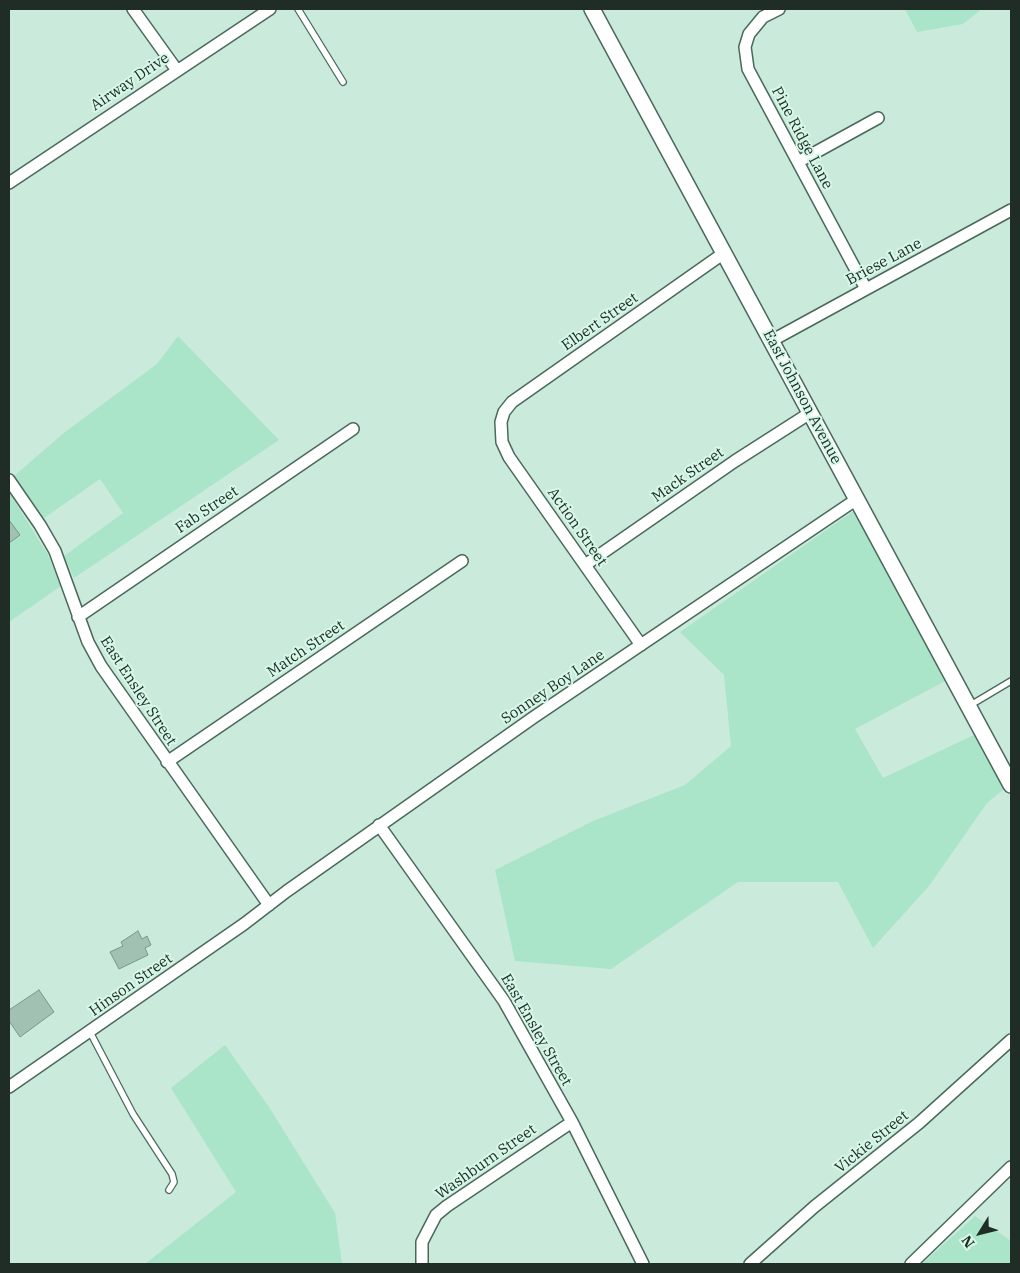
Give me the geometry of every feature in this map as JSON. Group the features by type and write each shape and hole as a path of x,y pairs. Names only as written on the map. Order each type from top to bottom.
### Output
{"main road":[{"name":"East Johnson Avenue","path":"592,9 1011,785"}],"street":[{"path":"133,9 176,70"},
{"name":"Airway Drive","path":"9,182 270,9"},
{"name":"Pine Ridge Lane","path":"779,9 763,17 755,25 745,47 748,69 866,289"},
{"path":"798,162 878,118"},
{"name":"Briese Lane","path":"772,341 1011,210"},
{"name":"Elbert Street","path":"501,422 504,412 512,402 724,253"},
{"name":"Mack Street","path":"585,564 735,461 810,413"},
{"name":"Action Street","path":"501,422 502,442 509,457 641,645"},
{"name":"Fab Street","path":"78,617 353,429"},
{"name":"East Ensley Street","path":"9,480 40,525 55,551 67,580 78,617 88,642 101,666 269,905"},
{"name":"Sonney Boy Lane","path":"269,905 379,825 857,499"},
{"name":"Match Street","path":"167,762 462,561"},
{"name":"East Ensley Street","path":"379,825 504,1001 572,1122 643,1264"},
{"name":"Hinson Street","path":"9,1087 269,905"},
{"name":"Vickie Street","path":"750,1264 814,1207 919,1123 1011,1040"},
{"name":"Washburn Street","path":"422,1264 422,1242 436,1215 572,1122"},
{"path":"911,1264 1011,1167"}],"lane":[{"path":"298,9 344,82"},
{"path":"969,706 1011,681"},
{"path":"90,1032 134,1114 172,1174 174,1182 169,1190"}],"green space":[{"path":"905,9 982,9 963,24 917,32"},
{"path":"178,336 279,440 74,578 64,556 123,513 100,479 44,518 14,476 65,432 157,364"},
{"path":"9,492 48,555 61,586 9,622"},
{"path":"855,510 947,680 855,729 883,778 976,734 1005,788 987,803 929,886 873,948 838,882 738,882 611,969 515,961 495,870 593,821 685,785 731,746 724,675 680,632"},
{"path":"225,1045 269,1107 335,1213 342,1264 145,1264 236,1192 171,1088"},
{"path":"975,1216 1011,1241 1011,1264 922,1264"}],"building":[{"path":"9,520 20,535 9,543"},
{"path":"138,931 142,939 147,936 151,945 145,948 148,955 119,969 110,952 123,946 121,942"},
{"path":"39,990 54,1012 20,1037 9,1021 9,1010"}]}
